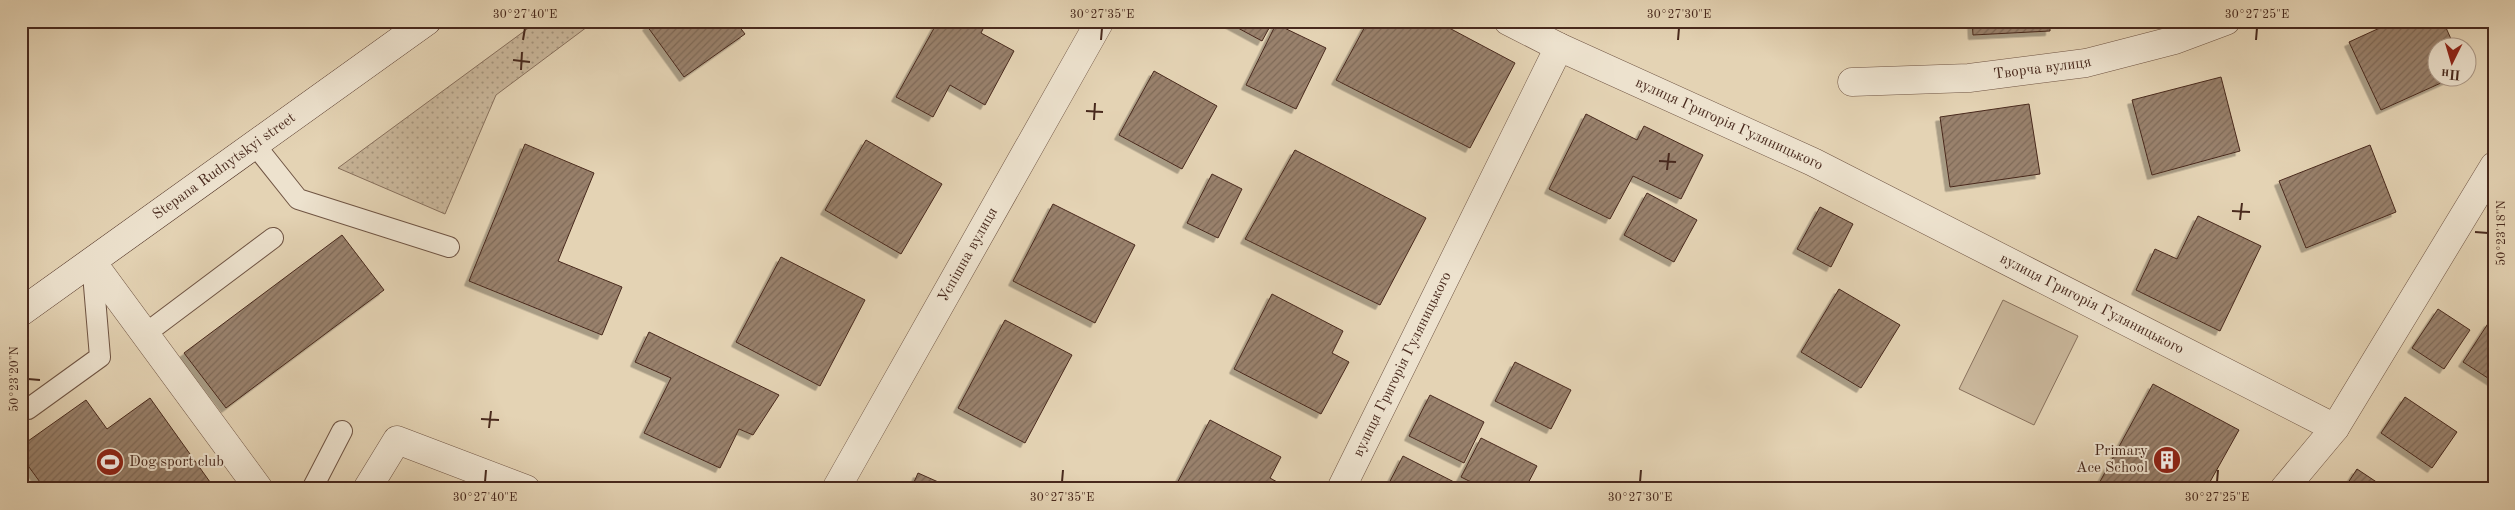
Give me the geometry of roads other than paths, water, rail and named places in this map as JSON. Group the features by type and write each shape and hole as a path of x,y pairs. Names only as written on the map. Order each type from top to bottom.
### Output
{"street":[{"name":"Stepana Rudnytskyi street","path":"21,312 427,21"},
{"name":"Успішна вулиця","path":"836,489 1100,21"},
{"path":"1508,21 1559,47"},
{"name":"Творча вулиця","path":"1852,82 1969,78 2086,63 2170,42 2226,21"},
{"name":"вулиця Григорія Гуляницького","path":"1342,489 1559,47 1813,162 2335,428"},
{"path":"2284,489 2335,428 2494,166"},
{"path":"92,262 259,489"},
{"path":"367,489 396,440 526,489"}],"lane":[{"path":"255,145 298,199 449,247"},
{"path":"145,334 273,238"},
{"path":"21,406 28,409 100,357 92,262"},
{"path":"312,489 342,431"}],"place":[{"name":"Primary Ace School","path":"2167,460"},
{"name":"Dog sport club","path":"110,462"}]}
